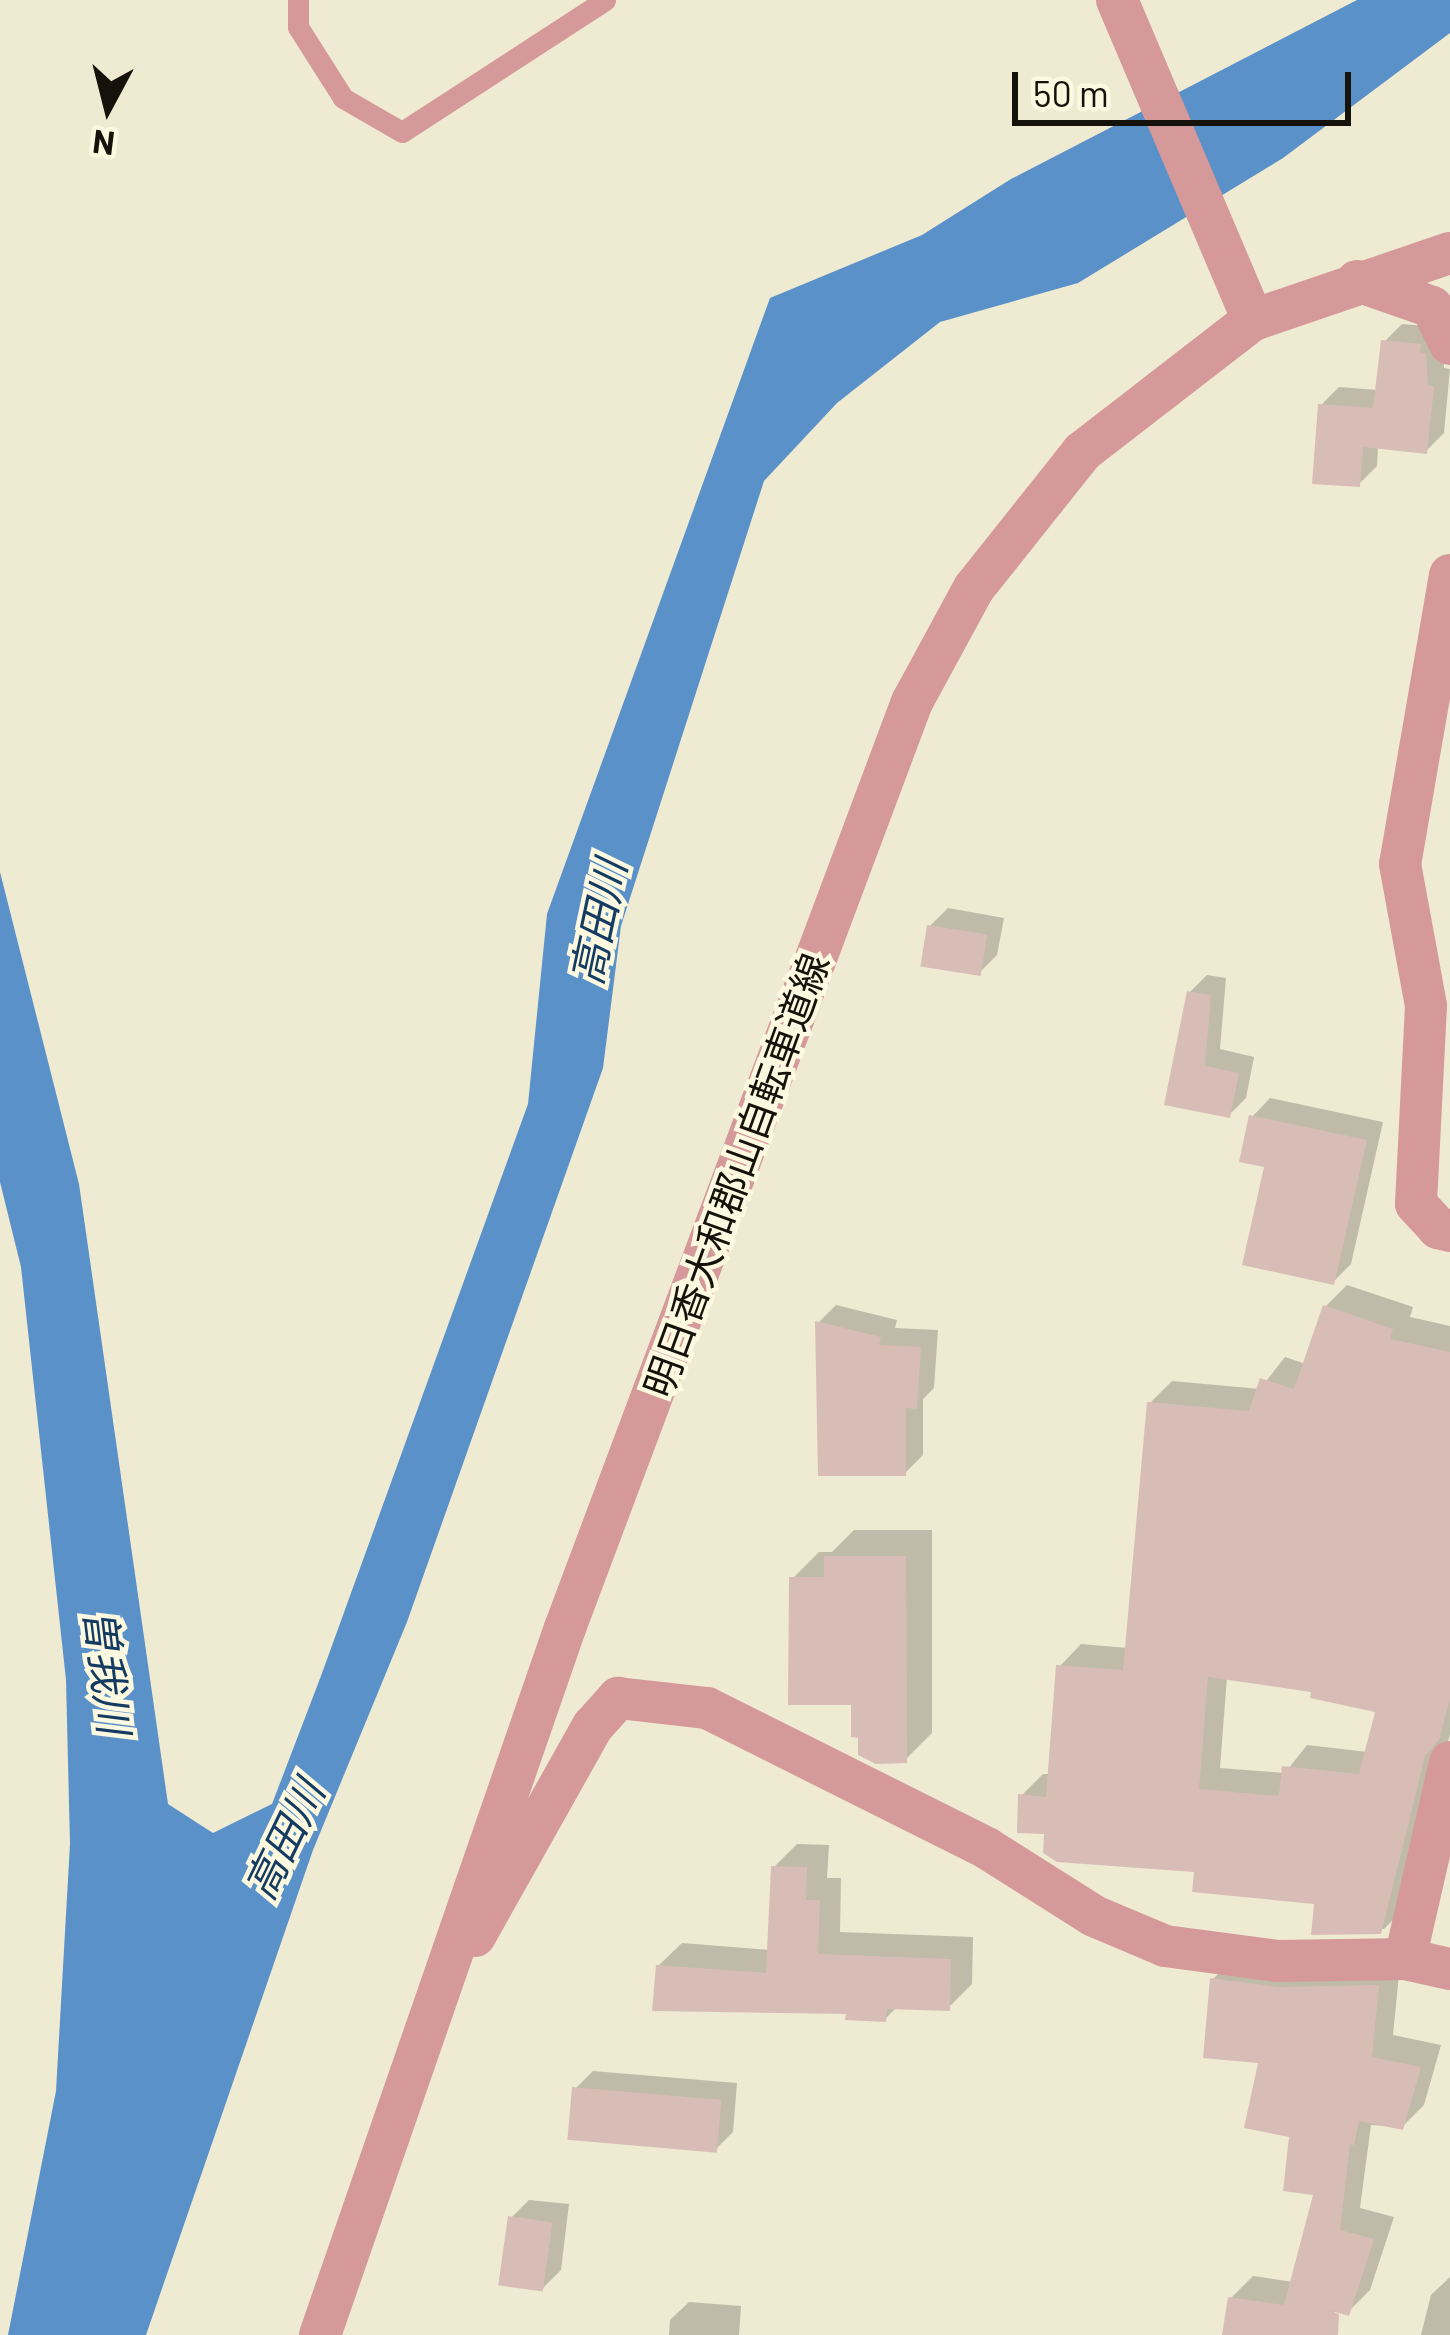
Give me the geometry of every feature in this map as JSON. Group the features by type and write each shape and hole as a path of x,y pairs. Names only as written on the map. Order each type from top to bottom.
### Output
{"street":[{"path":"1121,9 1248,310"},
{"name":"明日香大和郡山自転車道線","path":"320,2335 565,1628 912,702 974,588 1082,452 1248,310 1450,253"},
{"path":"1357,281 1432,307 1450,344"},
{"path":"1450,575 1400,863 1426,1006 1416,1204 1438,1228 1450,1231"},
{"path":"436,1997 494,1908 593,1726 618,1698 707,1708 988,1849 1094,1916 1165,1946 1279,1960 1406,1959 1450,1969"},
{"path":"1406,1959 1450,1762"}],"lane":[{"path":"298,0 298,27 343,98 402,132 605,0"}],"water":[{"path":"1357,0 1450,0 1450,33 1283,158 1078,283 940,322 837,403 764,481 621,926 603,1068 407,1622 313,1850 146,2335 8,2335 56,2091 70,1844 66,1680 21,1267 0,1182 0,872 79,1184 168,1804 213,1833 272,1804 321,1676 528,1104 547,914 770,298 922,235 1011,179"}],"building":[{"path":"1381,340 1421,344 1420,352 1426,354 1428,385 1434,386 1427,454 1363,447 1360,487 1312,484 1318,404 1373,408"},
{"path":"927,925 987,935 981,976 920,966"},
{"path":"1187,991 1211,995 1205,1066 1239,1073 1230,1118 1164,1105"},
{"path":"1249,1115 1367,1140 1334,1285 1242,1265 1264,1167 1239,1162"},
{"path":"1323,1305 1393,1329 1390,1339 1450,1352 1450,1699 1439,1740 1425,1756 1381,1934 1311,1935 1314,1904 1192,1892 1194,1872 1057,1862 1043,1853 1044,1834 1017,1833 1018,1794 1046,1797 1056,1665 1123,1670 1147,1402 1249,1411 1260,1378 1294,1389","holes":["1208,1677 1311,1692 1310,1698 1375,1712 1359,1774 1282,1766 1279,1796 1199,1789"]},
{"path":"815,1321 881,1337 879,1345 921,1347 917,1409 906,1408 906,1476 818,1476"},
{"path":"824,1556 906,1556 907,1763 876,1764 858,1755 858,1738 851,1737 851,1705 788,1705 789,1577 824,1577"},
{"path":"771,1866 807,1867 806,1900 820,1900 818,1954 951,1959 950,2011 887,2009 886,2022 845,2020 846,2014 652,2011 656,1965 766,1973"},
{"path":"1210,1978 1278,1987 1379,1985 1372,2057 1421,2067 1403,2130 1359,2121 1354,2145 1350,2144 1340,2230 1374,2239 1349,2316 1318,2307 1339,2314 1338,2335 1222,2335 1228,2297 1284,2305 1313,2195 1283,2191 1289,2137 1244,2128 1258,2063 1203,2058"},
{"path":"572,2087 721,2100 717,2153 567,2140"},
{"path":"508,2216 553,2222 543,2292 498,2285"}],"water label":[{"name":"高田川","path":"597,922"},
{"name":"曽我川","path":"109,1671"},
{"name":"高田川","path":"283,1839"}]}
